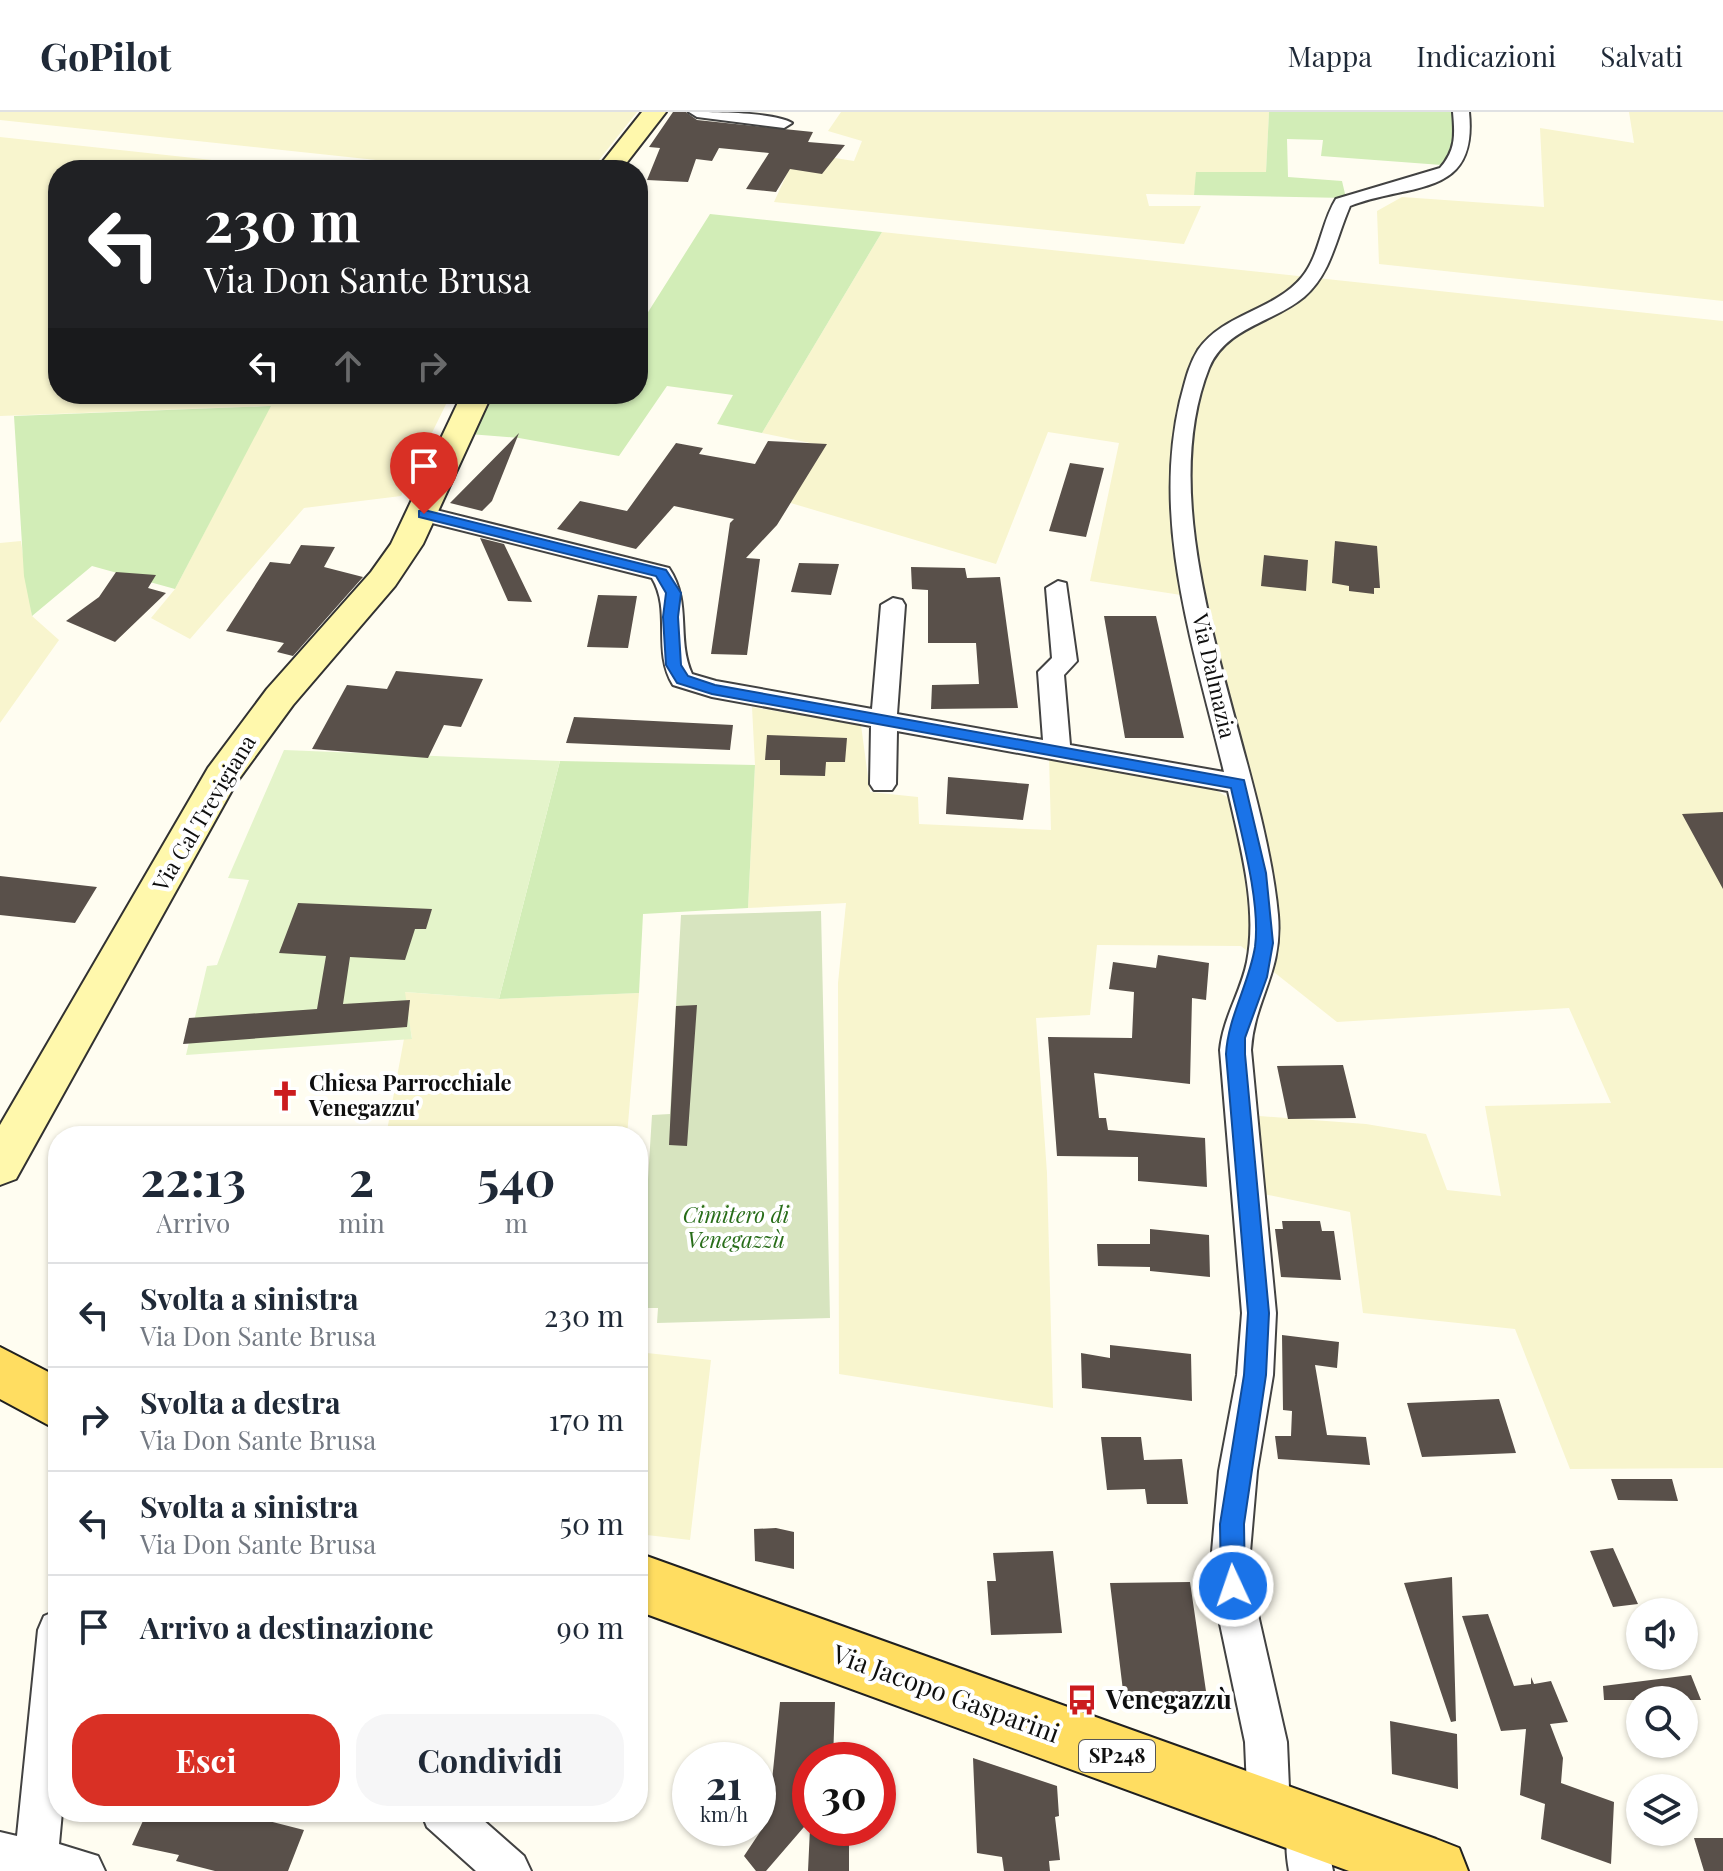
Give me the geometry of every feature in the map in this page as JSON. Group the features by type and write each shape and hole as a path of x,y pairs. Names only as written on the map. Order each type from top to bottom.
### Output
{"main road":[{"path":"0,1371 48,1398"},
{"path":"0,1395 48,1401"},
{"name":"Via Jacopo Gasparini","path":"648,1586 1296,1836 1436,1871"}],"street":[{"path":"616,160 654,112"},
{"path":"697,112 784,123"},
{"name":"Via Dalmazia","path":"1296,1836 1266,1742 1239,1619 1231,1552 1238,1471 1255,1375 1259,1313 1236,1077 1236,1038 1258,977 1264,943 1258,873 1197,603 1185,567 1180,470 1185,427 1198,372 1215,343 1246,319 1295,294 1309,281 1342,203 1373,191 1429,179 1454,167 1461,159 1466,141 1461,112"},
{"name":"Via Cal Trevigiana","path":"0,1166 221,777 280,697 383,579 424,514 473,404"},
{"path":"424,514 661,573 673,593 674,665 682,679 712,689 1238,784"},
{"path":"1057,752 1051,672 1065,661 1058,588"},
{"path":"883,784 884,721 893,605"},
{"path":"48,1698 24,1862 83,1871"},
{"path":"453,1822 509,1871"}],"shaded area":[{"path":"0,112 637,112 599,160 376,160 0,120"},
{"path":"841,112 1269,112 1266,172 1197,172 1194,195 1146,194 1149,206 1201,206 1184,244 774,202 797,152 854,161 862,141 828,131"},
{"path":"1629,112 1723,112 1723,301 1379,264 1377,211 1402,197 1544,207 1540,128 1634,143"},
{"path":"0,137 212,160 48,160 48,404 446,404 401,496 304,508 190,639 151,618 175,589 270,406 0,416"},
{"path":"882,232 1723,321 1723,1468 1570,1469 1515,1329 1363,1313 1350,1212 1245,1190 1246,1115 1366,1124 1426,1134 1447,1190 1501,1196 1485,1106 1611,1103 1569,1008 1337,1022 1241,946 1097,945 1090,1015 1036,1018 1047,1173 1053,1408 839,1374 838,983 846,903 748,908 755,765 752,707 861,725 870,792 918,797 919,824 1051,830 1049,757 1206,784 1227,797 1194,597 1090,581 1119,443 1048,432 996,564 784,501 815,444 762,433"},
{"path":"21,541 32,616 59,640 0,723 0,543"},
{"path":"404,992 499,999 639,993 628,1126 388,1126 404,1039 412,1038"},
{"path":"648,1353 711,1360 690,1540 648,1535"}],"green space":[{"path":"1269,112 1462,112 1455,166 1321,156 1323,140 1287,139 1288,177 1342,181 1346,198 1194,195 1196,172 1266,172"},
{"path":"710,214 882,232 762,433 717,424 733,395 667,386 619,456 519,438 469,434 482,404 648,404 648,312"},
{"path":"271,406 175,589 92,566 32,616 24,576 14,416"},
{"path":"284,750 560,761 499,999 405,992 412,1039 186,1055 207,966 217,965 249,880 228,878"},
{"path":"560,761 755,765 748,908 643,914 639,993 499,999"},
{"name":"Cimitero di Venegazzù","path":"821,911 830,1318 657,1323 658,1308 648,1308 648,1179 652,1115 670,1114 681,915"}],"building":[{"path":"673,112 686,112 697,120 813,132 808,142 845,145 822,174 790,169 776,192 746,189 769,153 719,148 712,161 696,159 688,182 648,180 660,148 649,147"},
{"path":"519,433 492,501 482,511 450,503"},
{"path":"768,441 827,444 777,525 746,558 760,559 747,655 711,654 730,523 734,519 674,506 636,549 557,529 580,501 627,511 676,443 703,448 699,454 755,464"},
{"path":"1070,463 1104,468 1086,537 1049,531"},
{"path":"480,538 504,544 532,602 508,601"},
{"path":"1335,541 1377,546 1380,588 1374,588 1374,594 1349,591 1349,586 1332,583"},
{"path":"301,545 335,547 324,567 363,577 293,656 277,652 284,643 226,631 270,562 290,564"},
{"path":"1264,555 1308,560 1306,591 1261,586"},
{"path":"799,563 839,564 831,595 791,592"},
{"path":"911,567 965,568 967,578 1000,577 1018,708 931,709 932,685 979,684 976,643 928,643 928,590 912,589"},
{"path":"116,572 156,575 148,588 166,593 115,642 66,621 99,597"},
{"path":"598,595 637,596 628,648 587,647"},
{"path":"1104,616 1156,616 1184,738 1125,738"},
{"path":"396,671 483,679 461,727 444,725 428,758 312,749 347,685 387,689"},
{"path":"574,717 733,725 730,750 566,743"},
{"path":"767,735 847,738 845,762 826,762 825,776 780,775 780,760 765,760"},
{"path":"948,777 1029,784 1023,820 946,814"},
{"path":"1723,812 1723,889 1682,814"},
{"path":"0,876 97,887 75,923 0,915"},
{"path":"298,903 432,909 426,929 415,929 405,960 350,957 343,1004 410,1000 407,1027 183,1044 189,1018 317,1009 326,956 279,953"},
{"path":"1158,955 1209,963 1206,1000 1192,998 1190,1084 1094,1073 1099,1118 1106,1118 1108,1130 1205,1138 1207,1187 1138,1181 1138,1157 1057,1156 1048,1037 1132,1038 1134,992 1109,989 1113,962 1156,968"},
{"path":"697,1005 687,1146 669,1145 676,1006"},
{"path":"1343,1065 1356,1118 1288,1119 1277,1066"},
{"path":"1282,1221 1320,1221 1322,1231 1334,1231 1341,1280 1281,1277 1275,1229 1283,1229"},
{"path":"1150,1229 1209,1235 1210,1277 1150,1271 1150,1267 1098,1266 1097,1244 1150,1244"},
{"path":"1282,1335 1339,1342 1337,1368 1315,1365 1327,1435 1366,1437 1370,1465 1278,1459 1275,1436 1291,1436 1292,1411 1283,1410"},
{"path":"1110,1345 1191,1354 1192,1401 1082,1388 1081,1353 1110,1358"},
{"path":"1499,1399 1516,1453 1422,1457 1407,1403"},
{"path":"1101,1437 1141,1437 1144,1460 1182,1459 1188,1504 1147,1504 1145,1489 1107,1490"},
{"path":"1611,1479 1672,1479 1678,1501 1618,1500"},
{"path":"776,1528 794,1532 794,1569 755,1561 754,1529"},
{"path":"1613,1548 1635,1598 1626,1598 1626,1605 1613,1607 1590,1551"},
{"path":"1053,1551 1062,1633 991,1635 987,1581 996,1581 993,1553"},
{"path":"1452,1577 1456,1721 1451,1722 1404,1583"},
{"path":"1190,1582 1207,1698 1124,1699 1110,1583"},
{"path":"1488,1614 1514,1686 1531,1684 1531,1677 1534,1684 1551,1681 1568,1722 1550,1724 1563,1758 1561,1783 1614,1802 1611,1864 1541,1839 1545,1804 1520,1795 1526,1729 1501,1731 1462,1616"},
{"path":"1691,1675 1695,1686 1626,1686 1626,1700 1604,1700 1603,1686"},
{"path":"780,1702 835,1702 834,1742 792,1742 792,1841 766,1871 756,1871 744,1856 751,1846 776,1846 776,1742"},
{"path":"1390,1721 1457,1734 1458,1789 1392,1774"},
{"path":"973,1758 1057,1786 1059,1816 1055,1817 1060,1860 1049,1861 1050,1871 1004,1871 1002,1857 977,1853"},
{"path":"142,1822 273,1822 304,1830 288,1871 215,1871 176,1861 179,1855 132,1845"},
{"path":"1698,1838 1723,1838 1723,1871 1704,1871 1696,1846"},
{"path":"809,1846 849,1846 849,1871 808,1871"}],"place":[{"name":"Chiesa Parrocchiale Venegazzu'","path":"285,1096"},
{"name":"Venegazzù","path":"1082,1700"}],"route":[{"path":"424,514 661,573 670,583 673,593 674,665 682,679 712,689 1238,784 1258,873 1264,943 1258,977 1236,1038 1235,1054 1259,1313 1251,1408 1238,1471 1232,1524 1233,1586"}]}
